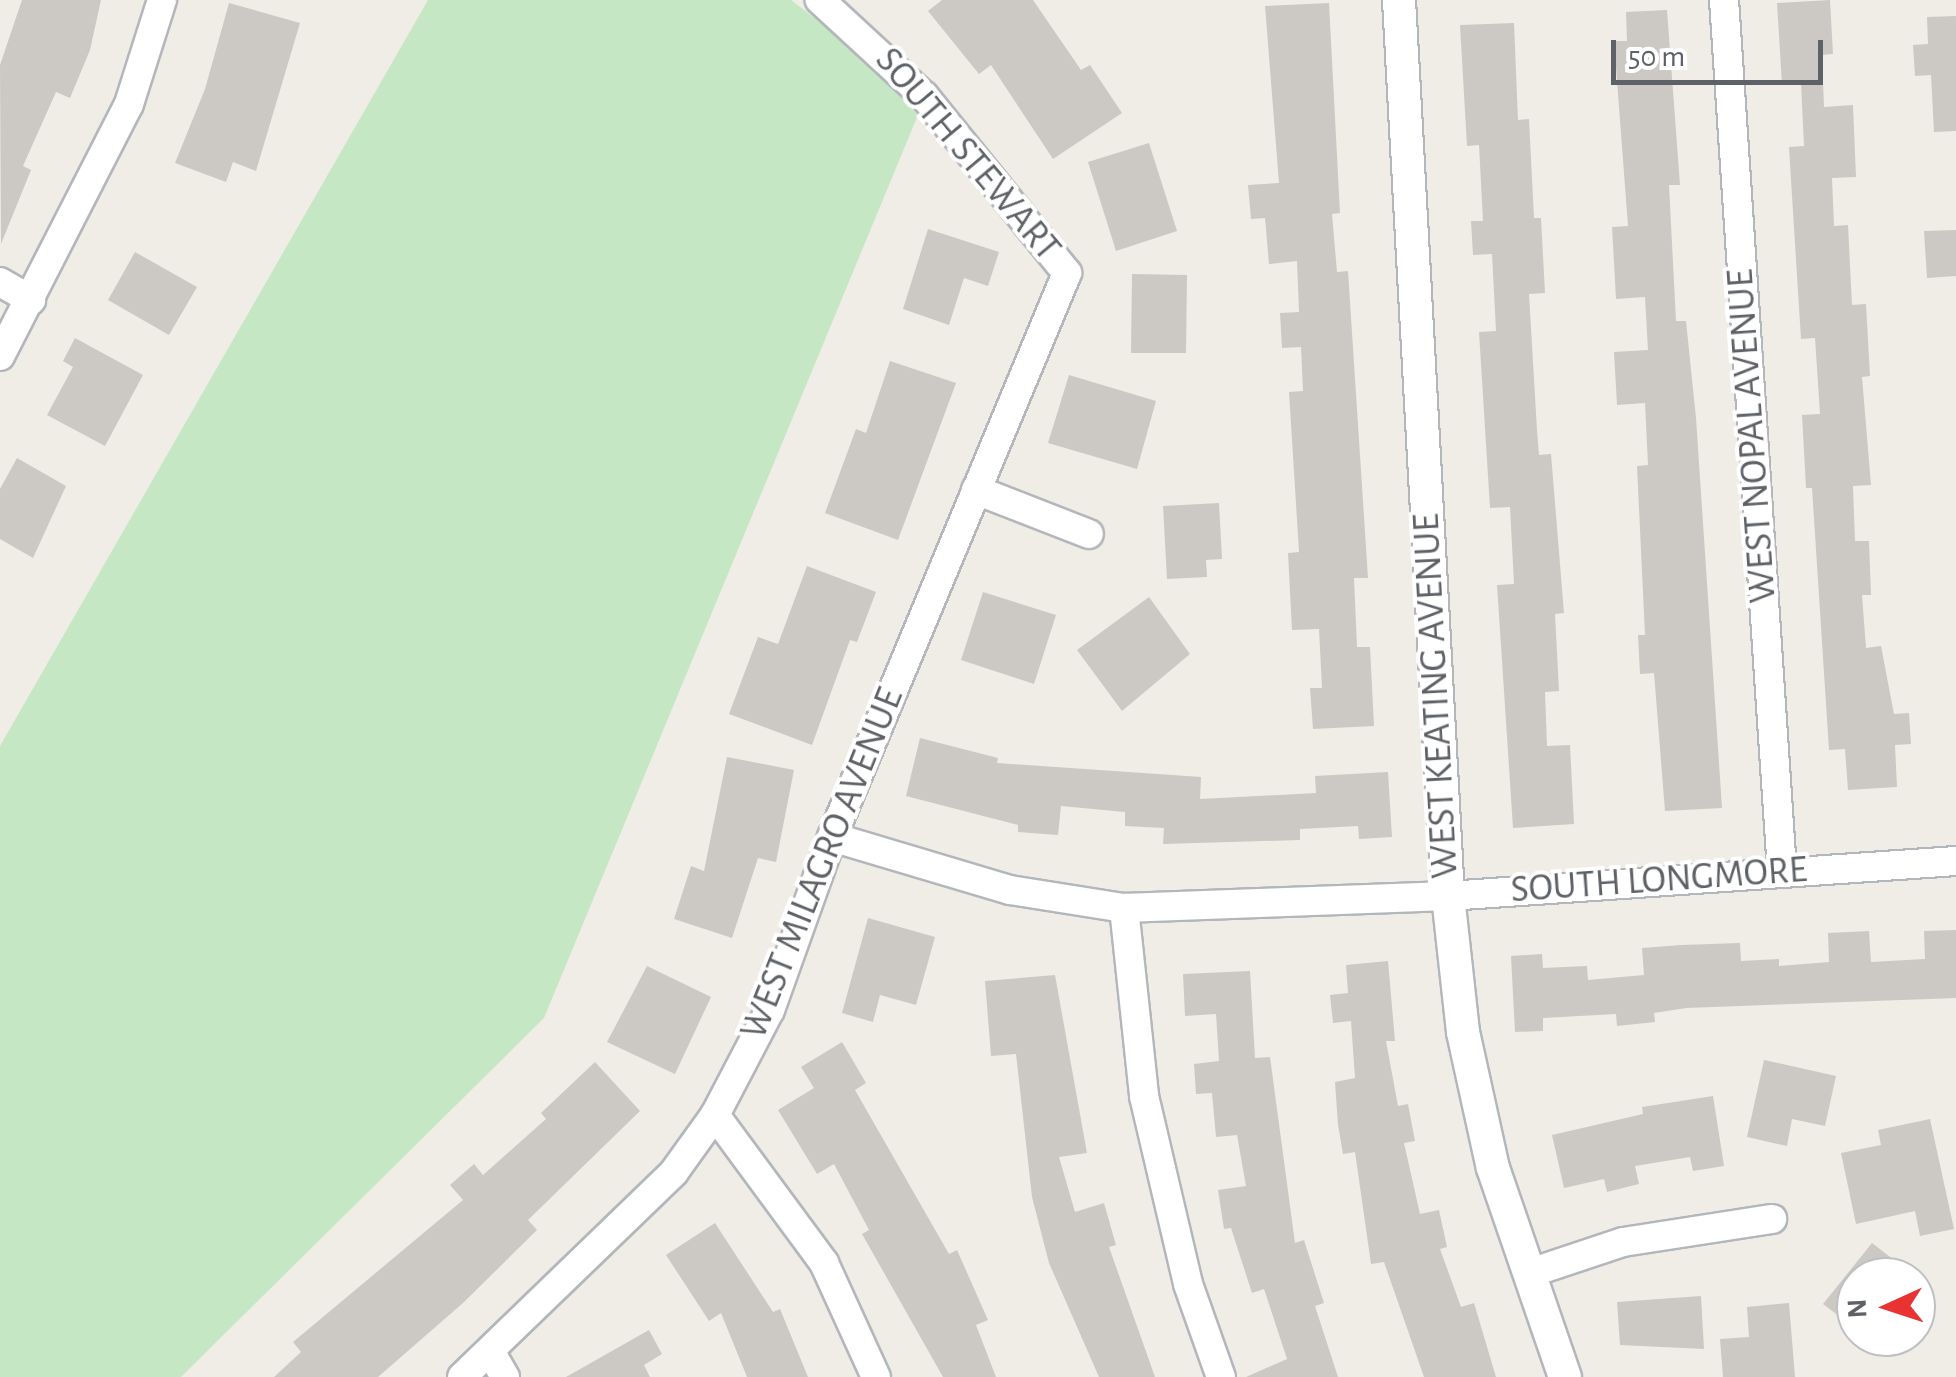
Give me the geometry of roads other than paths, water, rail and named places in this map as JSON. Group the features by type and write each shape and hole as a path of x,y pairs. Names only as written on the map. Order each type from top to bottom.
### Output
{"street":[{"path":"0,356 130,104 162,0"},
{"name":"SOUTH STEWART","path":"820,0 876,45 924,96 1066,273"},
{"name":"WEST KEATING AVENUE","path":"1399,0 1448,896 1474,1096 1565,1377"},
{"name":"WEST NOPAL AVENUE","path":"1724,0 1782,872"},
{"name":"WEST MILAGRO AVENUE","path":"462,1377 674,1172 714,1115 770,1010 832,836 1066,273"},
{"path":"0,282 32,300"},
{"path":"976,490 1089,534"},
{"name":"SOUTH LONGMORE","path":"832,836 1010,890 1124,908 1448,896 1956,861"},
{"path":"1124,908 1144,1096 1188,1284 1221,1377"},
{"path":"714,1115 824,1262 876,1377"},
{"path":"1530,1273 1623,1242 1772,1219"},
{"path":"490,1352 505,1377"}]}
